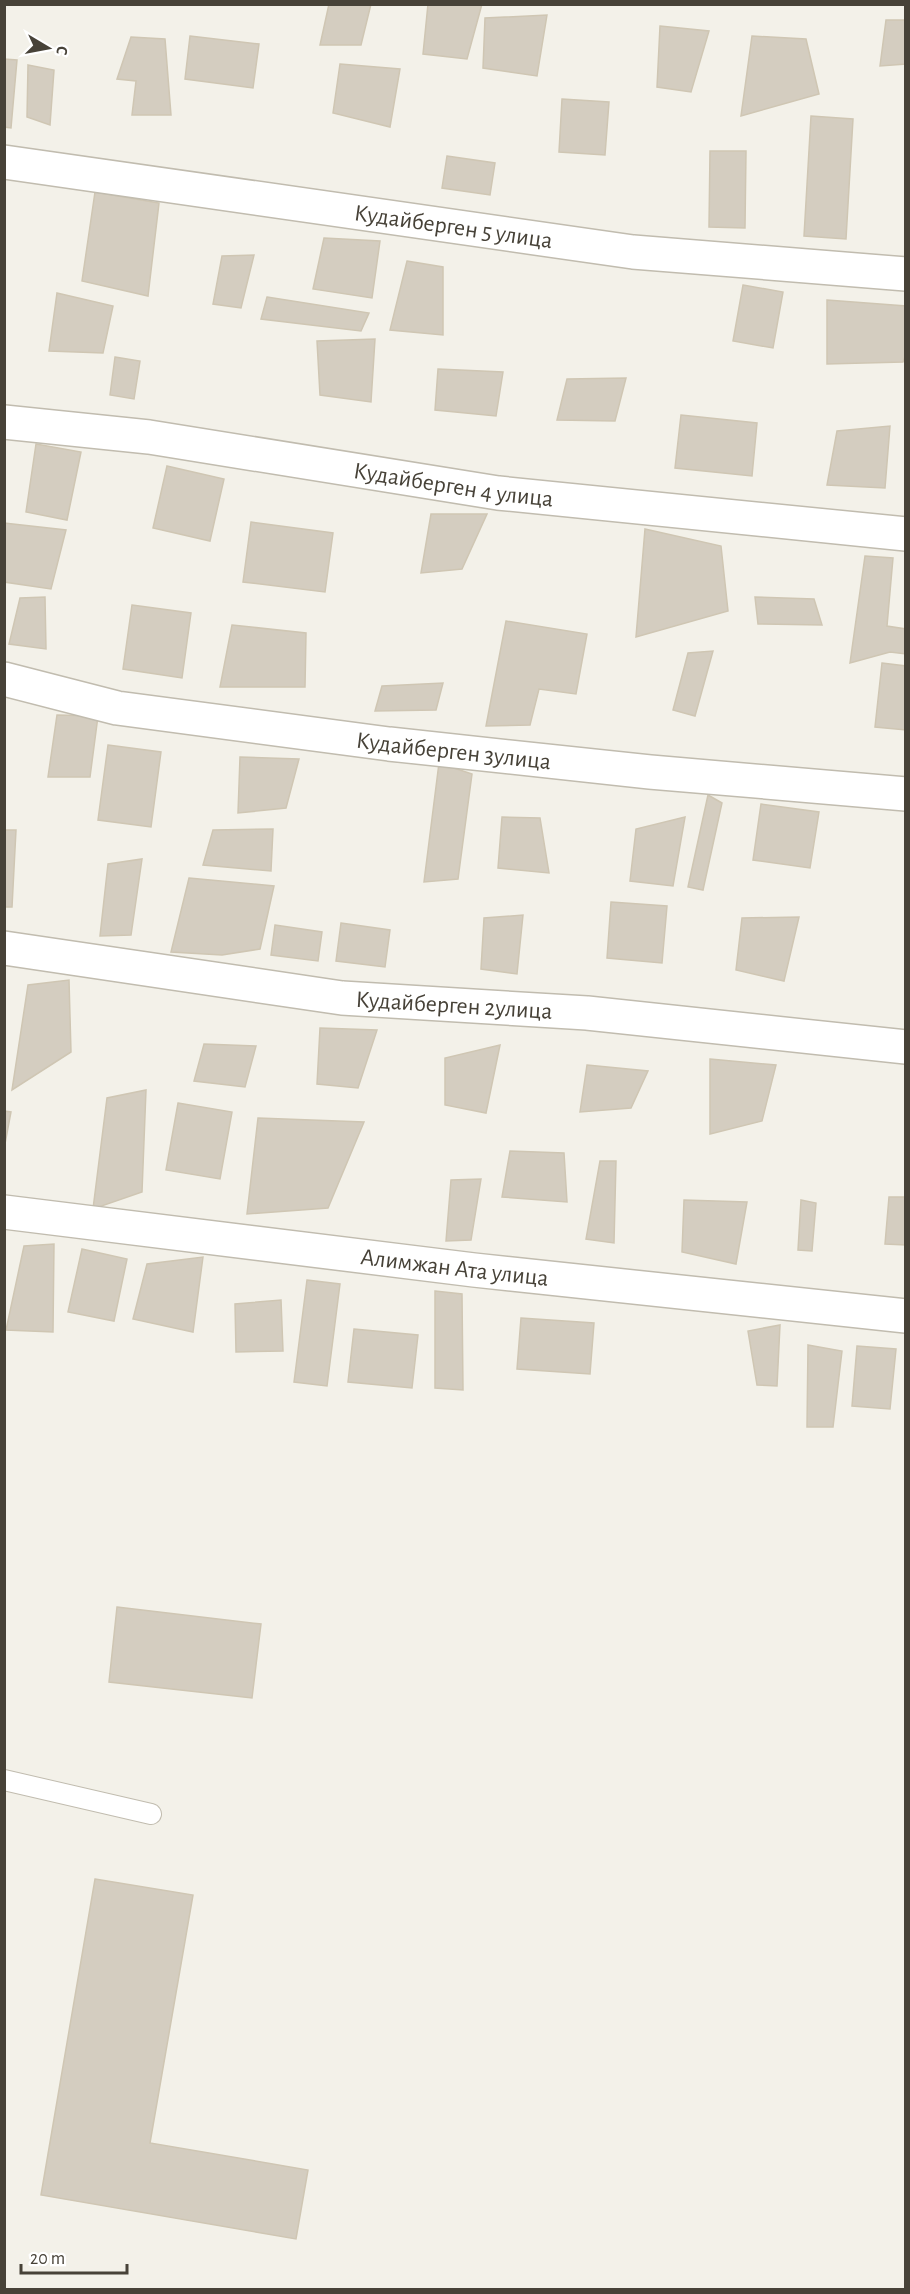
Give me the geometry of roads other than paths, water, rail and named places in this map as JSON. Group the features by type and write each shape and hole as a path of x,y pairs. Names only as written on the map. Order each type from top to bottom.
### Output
{"street":[{"name":"Кудайберген 5 улица","path":"4,162 633,252 906,274"},
{"name":"Кудайберген 4 улица","path":"4,422 149,437 498,493 906,534"},
{"name":"Кудайберген 3улица","path":"4,679 117,708 389,744 650,772 906,794"},
{"name":"Кудайберген 2улица","path":"4,948 342,998 587,1013 906,1047"},
{"name":"Алимжан Ата улица","path":"4,1212 474,1270 906,1316"}],"lane":[{"path":"4,1780 151,1814"}]}
